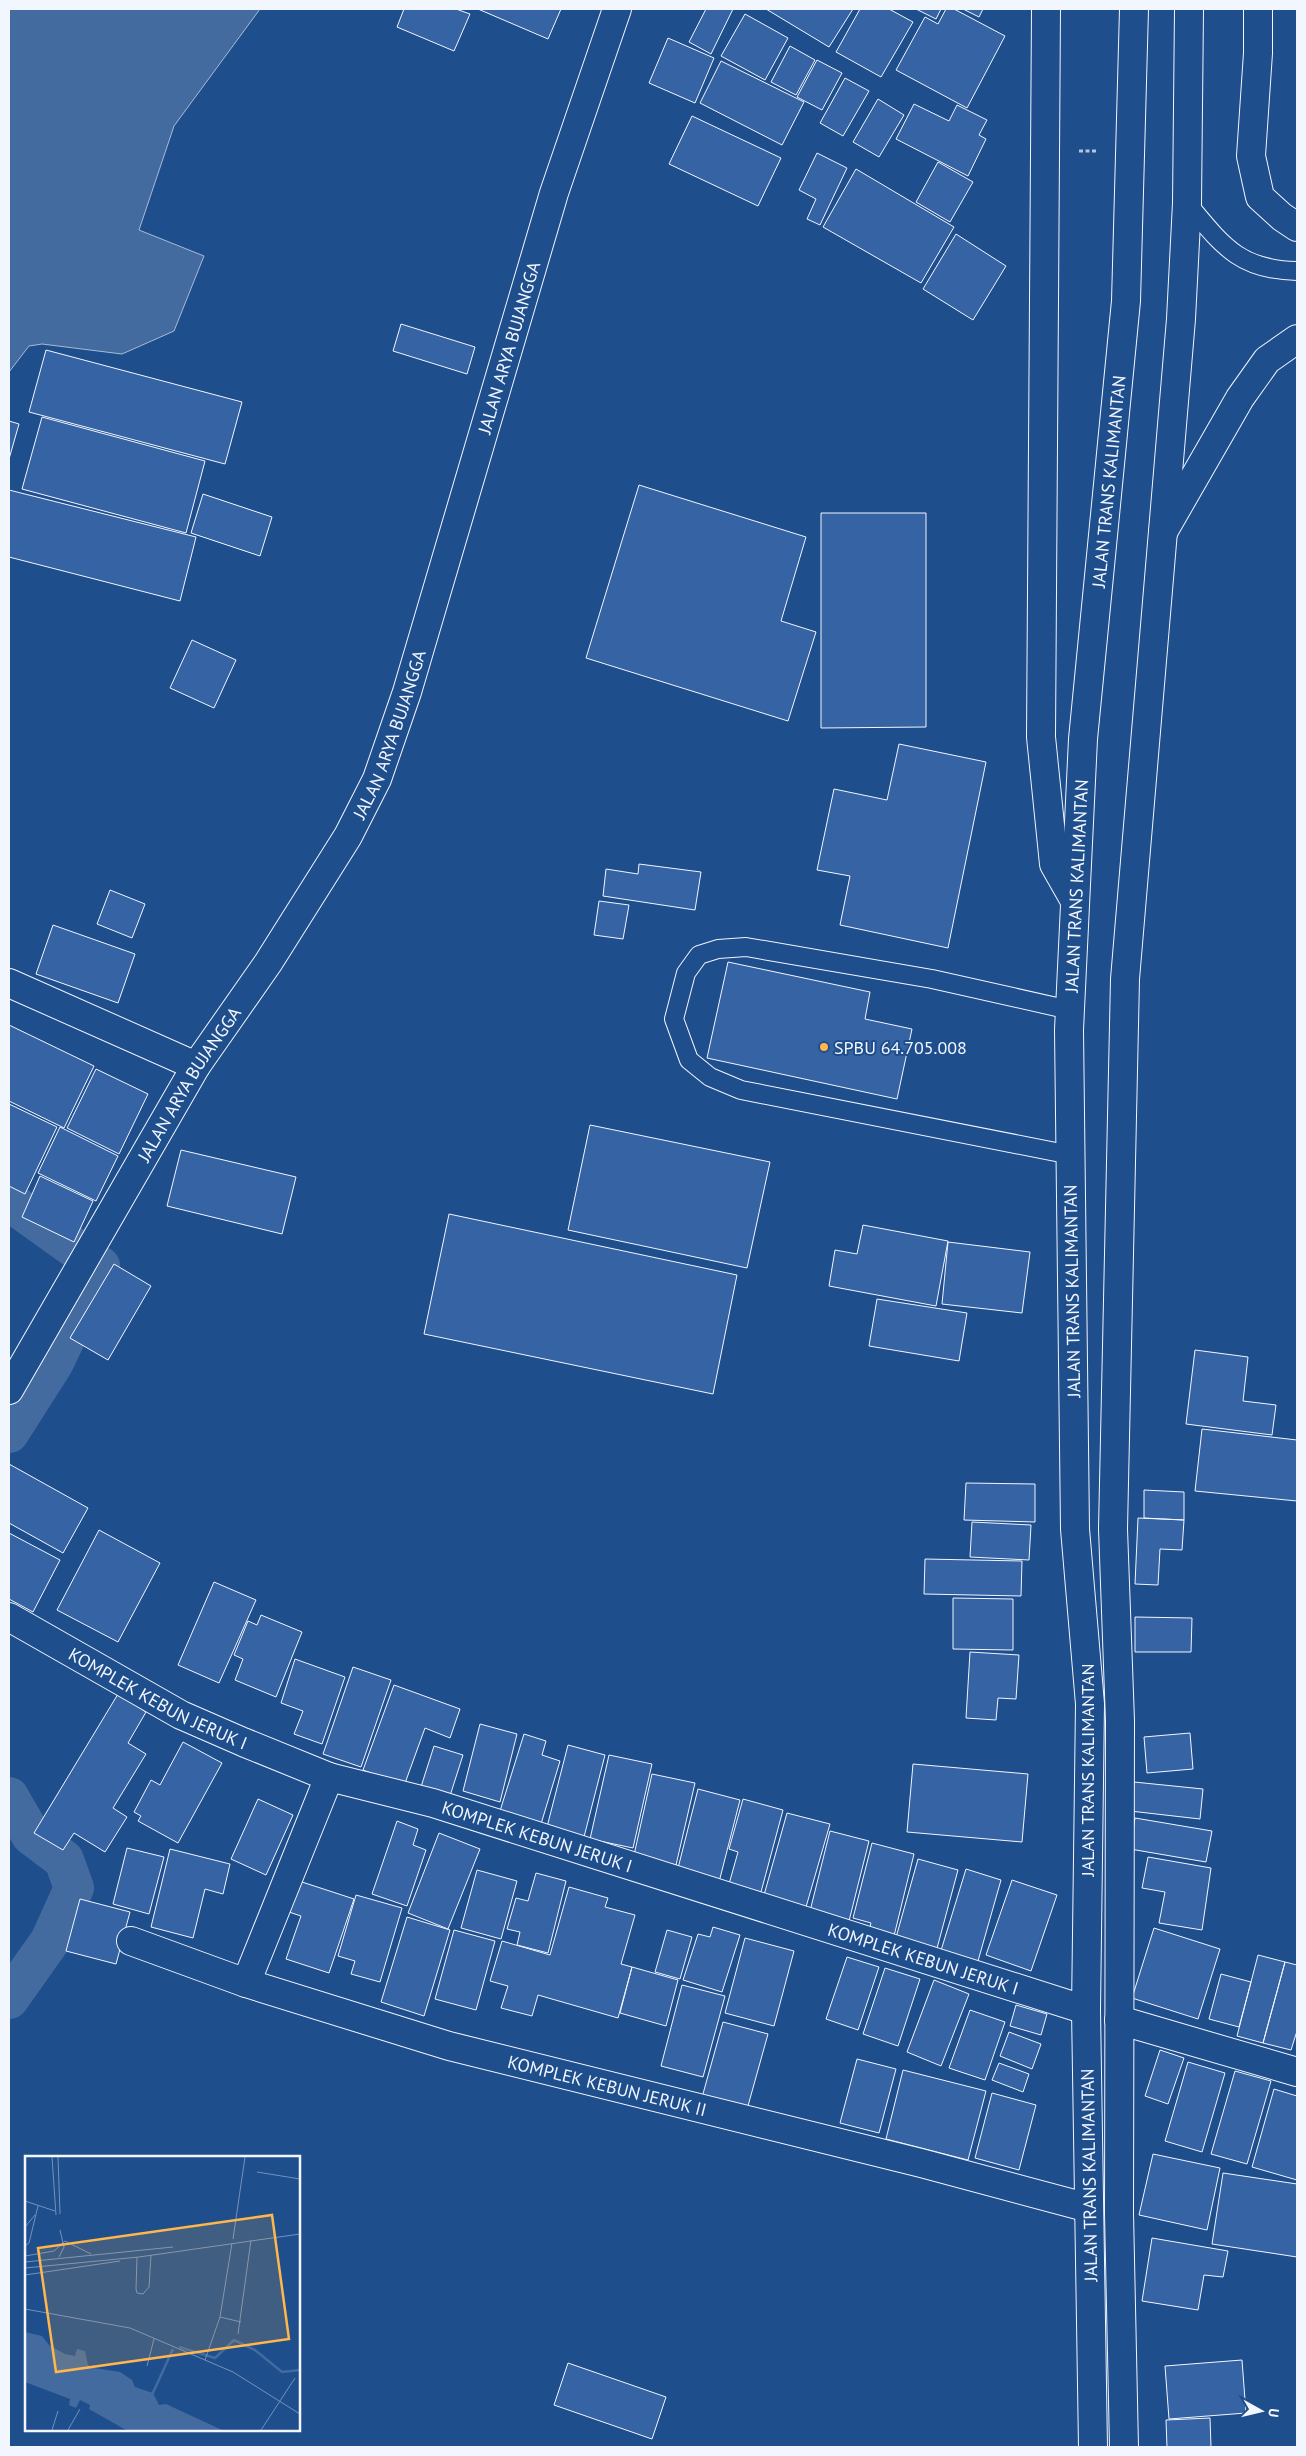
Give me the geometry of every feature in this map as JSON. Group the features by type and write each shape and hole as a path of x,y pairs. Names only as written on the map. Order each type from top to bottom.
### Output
{"main road":[{"name":"JALAN ARYA BUJANGGA","path":"9,1390 196,1066 268,963 348,836 377,780 408,692 554,192 617,9"},
{"path":"1046,9 1040,737 1054,864 1075,901"},
{"name":"JALAN TRANS KALIMANTAN","path":"1094,2447 1086,2010 1090,1704 1075,1529 1070,1010 1083,739 1126,300 1134,9"},
{"name":"JALAN TRANS KALIMANTAN","path":"1124,2447 1118,2106 1120,1721 1113,1529 1125,979 1181,319 1187,203 1189,9"},
{"path":"1258,9 1258,53 1251,156 1260,197 1282,217 1297,227"},
{"path":"1163,532 1240,398 1267,360 1297,339"},
{"path":"9,983 196,1066"},
{"name":"KOMPLEK KEBUN JERUK I","path":"9,1617 181,1715 329,1777 433,1803 1086,2010"},
{"path":"246,1983 329,1777"},
{"name":"KOMPLEK KEBUN JERUK II","path":"131,1941 246,1983 449,2046 921,2163 1090,2208"},
{"path":"1119,2020 1297,2072"},
{"path":"1088,2105 1118,2106"},
{"path":"1089,2174 1119,2173"}],"lane":[{"path":"1187,203 1223,246 1248,262 1276,271 1297,271"},
{"path":"1070,1010 932,980 746,947 718,949 699,955 686,973 674,1019 690,1060 710,1078 741,1090 1071,1154"}],"water":[{"path":"9,9 260,9 174,126 139,230 204,256 174,331 122,354 42,344 29,346 9,372"}],"building":[{"path":"404,9 456,9 470,14 454,51 397,27"},
{"path":"478,9 561,9 548,39"},
{"path":"706,9 733,9 711,54 689,42"},
{"path":"766,9 853,9 829,47"},
{"path":"860,9 889,9 913,22 881,77 836,52"},
{"path":"916,9 941,9 936,19"},
{"path":"946,9 954,9 1005,36 967,108 896,70 925,17 938,24"},
{"path":"963,9 983,9 979,17"},
{"path":"745,14 788,38 765,80 721,56"},
{"path":"668,38 714,58 695,103 649,83"},
{"path":"790,46 815,60 796,95 771,82"},
{"path":"817,60 842,73 822,110 797,97"},
{"path":"721,61 804,102 782,145 700,103"},
{"path":"845,78 869,91 843,136 820,123"},
{"path":"878,99 904,115 879,157 853,142"},
{"path":"914,104 949,121 957,105 987,120 979,135 986,139 968,176 896,139"},
{"path":"692,116 781,158 758,206 669,164"},
{"path":"817,153 847,168 820,225 807,219 816,199 799,190"},
{"path":"938,162 973,182 950,222 916,202"},
{"path":"856,169 954,227 921,283 823,227"},
{"path":"956,234 1006,266 973,320 923,289"},
{"path":"401,324 475,347 467,374 393,351"},
{"path":"46,350 242,402 225,464 29,412"},
{"path":"42,417 205,461 186,533 22,489"},
{"path":"9,421 19,424 9,459"},
{"path":"639,485 806,537 781,621 816,632 788,721 586,658"},
{"path":"9,490 196,537 180,601 9,557"},
{"path":"203,494 272,517 260,556 191,533"},
{"path":"821,513 926,513 926,727 821,728"},
{"path":"192,640 236,660 214,708 170,688"},
{"path":"899,744 986,762 948,948 840,925 850,876 817,870 834,789 887,800"},
{"path":"639,864 701,872 695,910 603,896 606,869 638,874"},
{"path":"110,890 145,904 132,938 97,924"},
{"path":"599,901 629,905 623,939 594,935"},
{"path":"53,925 135,954 118,1003 36,974"},
{"path":"728,962 870,992 865,1019 912,1029 897,1099 707,1058"},
{"path":"9,1025 94,1066 64,1128 9,1101"},
{"path":"96,1069 148,1094 119,1154 67,1128"},
{"path":"9,1104 57,1127 25,1194 9,1186"},
{"path":"590,1125 770,1162 747,1268 568,1230"},
{"path":"60,1127 118,1156 96,1201 38,1173"},
{"path":"181,1150 296,1177 282,1234 167,1206"},
{"path":"40,1176 93,1201 74,1242 22,1217"},
{"path":"449,1214 737,1275 713,1394 424,1334"},
{"path":"863,1225 948,1241 936,1306 829,1286 835,1250 857,1254"},
{"path":"948,1242 1030,1252 1022,1313 942,1304"},
{"path":"114,1264 151,1286 108,1360 70,1338"},
{"path":"877,1299 967,1313 959,1361 869,1346"},
{"path":"1195,1350 1248,1357 1243,1401 1276,1405 1272,1435 1186,1424"},
{"path":"1202,1429 1297,1440 1297,1501 1195,1491"},
{"path":"9,1464 88,1508 63,1553 9,1523"},
{"path":"966,1483 1035,1484 1035,1522 964,1520"},
{"path":"1144,1490 1184,1492 1184,1520 1144,1518"},
{"path":"1138,1518 1184,1520 1182,1550 1160,1549 1158,1585 1135,1584"},
{"path":"972,1522 1031,1525 1029,1560 970,1557"},
{"path":"99,1530 160,1563 118,1642 57,1610"},
{"path":"9,1533 60,1560 33,1612 9,1599"},
{"path":"925,1559 1022,1561 1021,1596 924,1594"},
{"path":"214,1582 256,1600 219,1683 178,1665"},
{"path":"953,1598 1013,1599 1013,1650 953,1649"},
{"path":"261,1615 302,1632 276,1697 235,1680 243,1659 234,1655 248,1621 257,1625"},
{"path":"1135,1617 1192,1618 1191,1652 1135,1652"},
{"path":"970,1652 1019,1655 1016,1699 998,1698 996,1720 966,1718"},
{"path":"295,1659 345,1677 322,1744 294,1734 303,1711 281,1703"},
{"path":"353,1667 391,1680 361,1767 323,1754"},
{"path":"394,1685 460,1709 450,1738 425,1728 404,1786 363,1770"},
{"path":"118,1694 146,1712 128,1743 146,1754 113,1808 127,1817 105,1852 74,1833 63,1850 34,1833"},
{"path":"480,1724 517,1734 500,1802 463,1791"},
{"path":"1190,1733 1193,1769 1147,1773 1144,1737"},
{"path":"524,1734 546,1741 542,1755 560,1761 541,1824 500,1811"},
{"path":"183,1742 222,1763 178,1843 138,1821 141,1816 134,1812 151,1780 160,1785"},
{"path":"568,1745 605,1755 584,1837 547,1827"},
{"path":"434,1746 463,1755 449,1799 420,1790"},
{"path":"609,1755 652,1764 633,1848 590,1839"},
{"path":"913,1764 1028,1774 1022,1842 907,1832"},
{"path":"652,1774 695,1783 676,1865 655,1860 632,1864"},
{"path":"1134,1782 1203,1789 1200,1819 1130,1811"},
{"path":"698,1789 740,1800 718,1886 676,1876"},
{"path":"258,1799 293,1815 266,1875 231,1859"},
{"path":"743,1799 783,1810 761,1892 729,1884 738,1852 729,1849"},
{"path":"787,1813 830,1824 806,1907 764,1895"},
{"path":"1135,1818 1212,1831 1206,1862 1130,1849"},
{"path":"397,1821 418,1829 413,1845 426,1850 407,1906 372,1894"},
{"path":"830,1831 869,1841 849,1921 810,1911"},
{"path":"439,1833 480,1849 448,1929 408,1913"},
{"path":"872,1843 914,1854 893,1940 868,1934 871,1923 853,1918"},
{"path":"127,1848 164,1857 149,1914 113,1904"},
{"path":"170,1849 230,1864 223,1894 205,1889 193,1938 151,1927"},
{"path":"1148,1857 1211,1868 1202,1930 1159,1923 1165,1892 1142,1888"},
{"path":"918,1859 958,1870 936,1952 895,1941"},
{"path":"966,1869 1001,1880 976,1968 939,1957"},
{"path":"477,1870 517,1881 501,1939 461,1928"},
{"path":"536,1873 566,1881 548,1953 517,1945 520,1932 507,1929 516,1898 528,1901"},
{"path":"1012,1880 1057,1895 1031,1971 986,1955"},
{"path":"299,1881 354,1899 329,1973 286,1959 301,1916 289,1912"},
{"path":"569,1887 608,1898 605,1907 635,1915 621,1964 632,1967 618,2018 538,1995 532,2016 501,2008 508,1986 490,1981 502,1941 550,1955"},
{"path":"356,1895 402,1908 380,1982 351,1974 355,1961 338,1956"},
{"path":"80,1899 130,1912 116,1964 66,1951"},
{"path":"407,1917 450,1930 424,2016 381,2002"},
{"path":"713,1927 740,1935 722,1992 683,1980 698,1934 710,1937"},
{"path":"1154,1928 1220,1949 1198,2019 1132,1998"},
{"path":"454,1930 495,1941 476,2010 435,1999"},
{"path":"667,1930 692,1937 680,1979 655,1972"},
{"path":"745,1938 794,1951 774,2026 725,2013"},
{"path":"1258,1955 1285,1962 1263,2043 1237,2036"},
{"path":"847,1957 879,1967 858,2030 826,2019"},
{"path":"1285,1962 1297,1965 1297,2031 1291,2050 1263,2043"},
{"path":"632,1967 678,1980 666,2026 620,2013"},
{"path":"885,1968 920,1979 898,2046 863,2034"},
{"path":"1221,1974 1251,1982 1239,2027 1209,2019"},
{"path":"934,1980 969,1994 941,2066 907,2052"},
{"path":"682,1985 725,1996 703,2077 661,2066"},
{"path":"1016,2005 1047,2014 1041,2035 1010,2026"},
{"path":"970,2010 1005,2022 985,2080 949,2068"},
{"path":"723,2022 768,2034 746,2113 701,2101"},
{"path":"1009,2032 1041,2044 1032,2069 1000,2056"},
{"path":"1160,2050 1184,2058 1168,2104 1145,2096"},
{"path":"857,2059 896,2069 879,2133 840,2123"},
{"path":"1188,2062 1225,2073 1202,2152 1165,2141"},
{"path":"999,2063 1029,2074 1023,2092 992,2080"},
{"path":"903,2070 986,2091 968,2160 886,2139"},
{"path":"1235,2071 1271,2081 1247,2164 1211,2154"},
{"path":"1274,2089 1297,2096 1297,2180 1252,2167"},
{"path":"992,2093 1036,2105 1019,2170 975,2158"},
{"path":"1153,2154 1220,2168 1207,2230 1139,2215"},
{"path":"1223,2173 1297,2184 1297,2257 1212,2244"},
{"path":"1152,2238 1228,2251 1223,2277 1204,2275 1198,2310 1142,2301"},
{"path":"1242,2360 1246,2413 1169,2419 1165,2366"},
{"path":"568,2363 666,2397 652,2439 554,2405"},
{"path":"1210,2418 1211,2447 1167,2447 1166,2420"}],"waterway":[{"path":"9,1201 73,1247"},
{"path":"9,1433 53,1364 100,1266"},
{"path":"9,1797 31,1835 64,1860 74,1888 50,1941 9,1999"}],"place":[{"name":"SPBU 64.705.008","path":"824,1047"}]}
